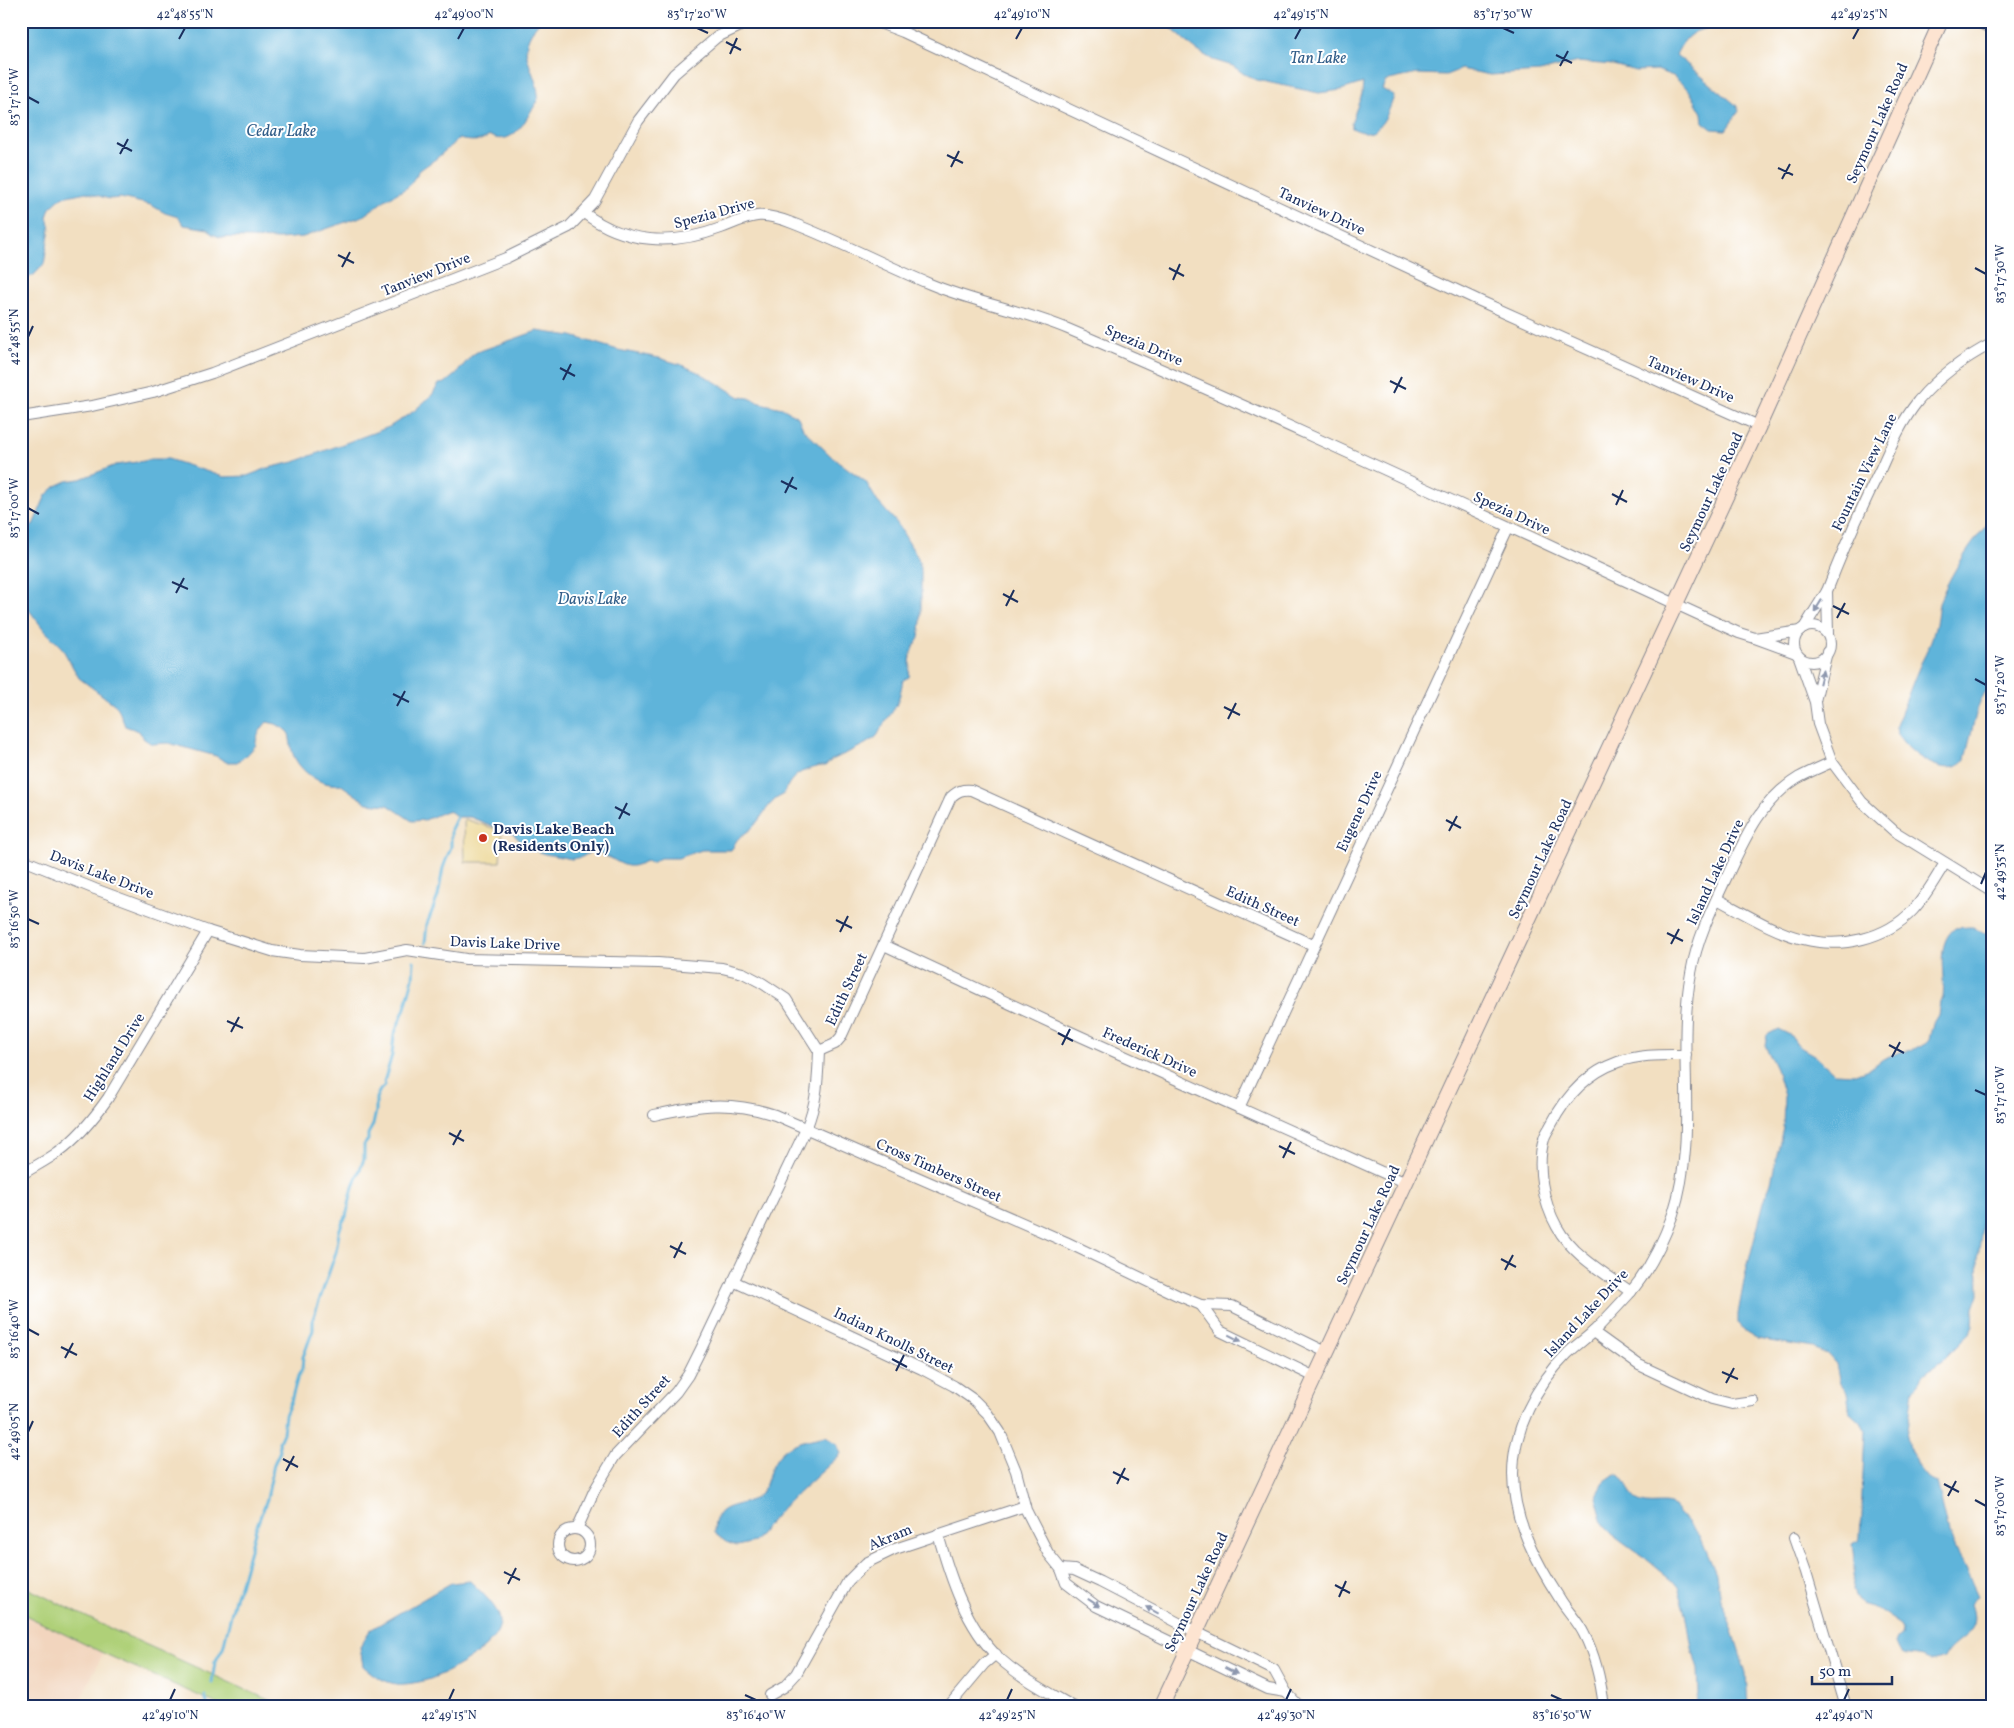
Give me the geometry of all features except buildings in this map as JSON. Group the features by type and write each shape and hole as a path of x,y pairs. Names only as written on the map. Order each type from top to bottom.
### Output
{"street":[{"name":"Tanview Drive","path":"21,417 92,406 153,392 212,373 506,258 569,227 595,200 638,121 674,74 717,37 751,21"},
{"name":"Tanview Drive","path":"874,21 912,36 1480,301 1759,426"},
{"name":"Seymour Lake Road","path":"1161,1707 1759,426 1941,21"},
{"path":"1975,21 1993,29"},
{"name":"Spezia Drive","path":"584,213 597,223 626,234 646,240 675,241 720,228 742,218 758,215 778,217 821,234 933,285 1044,320 1171,373 1676,605 1755,638"},
{"name":"Fountain View Lane","path":"1802,629 1827,591 1850,531 1897,434 1917,402 1937,381 1967,356 1993,342"},
{"name":"Eugene Drive","path":"1239,1108 1508,528"},
{"name":"Fountain View Lane","path":"1827,591 1828,634"},
{"path":"1755,638 1813,626 1820,628 1828,634 1830,645 1815,702"},
{"path":"1802,629 1796,637 1794,644 1815,702 1818,724 1832,762 1857,796 1894,831 1993,892"},
{"path":"1755,638 1811,661 1817,660 1827,652"},
{"name":"Island Lake Drive","path":"1604,1707 1600,1680 1587,1640 1576,1620 1548,1581 1523,1531 1516,1506 1513,1474 1517,1444 1535,1397 1548,1376 1560,1362 1594,1332 1630,1292 1644,1273 1661,1242 1672,1216 1686,1158 1686,1056 1691,972 1700,940 1744,839 1764,807 1778,792 1799,778 1832,762"},
{"name":"Edith Street","path":"577,1529 594,1491 615,1456 676,1392 688,1375 806,1129 814,1108 818,1085 819,1051 835,1044 841,1037 951,797 964,789 971,790 1313,945"},
{"name":"Davis Lake Drive","path":"21,859 208,931 272,951 300,955 365,958 408,950 466,959 658,963 722,968 743,973 762,983 786,1000 819,1051"},
{"path":"1717,899 1803,939 1824,942 1857,940 1876,936 1894,926 1912,910 1946,863"},
{"name":"Highland Drive","path":"21,1175 58,1152 78,1135 96,1114 108,1098 208,931"},
{"name":"Frederick Drive","path":"884,944 1406,1183"},
{"path":"1630,1292 1574,1248 1557,1227 1548,1205 1540,1174 1544,1139 1558,1110 1574,1090 1596,1072 1634,1057 1686,1056"},
{"name":"Cross Timbers Street","path":"654,1115 697,1106 725,1105 751,1107 1048,1234 1201,1305 1232,1306 1326,1352"},
{"name":"Indian Knolls Street","path":"733,1281 922,1369 954,1386 974,1400 988,1413 1000,1432 1016,1471 1025,1506 1048,1553 1061,1570 1066,1583 1096,1606 1268,1689 1286,1692"},
{"name":"Cross Timbers Street","path":"1201,1305 1220,1331 1315,1377"},
{"path":"1594,1332 1639,1365 1712,1399 1732,1404 1753,1401"},
{"name":"Akram","path":"770,1695 784,1687 796,1674 848,1581 866,1563 895,1548 1025,1506"},
{"path":"938,1534 946,1563 968,1616 983,1640 1022,1676 1074,1707"},
{"path":"1794,1538 1846,1707"},
{"path":"1061,1570 1074,1570 1100,1582 1274,1670 1286,1692 1300,1707"},
{"path":"948,1707 984,1664 996,1654"}],"shaded area":[{"path":"21,1613 103,1653 77,1707 21,1707"}],"green space":[{"path":"21,1585 107,1627 284,1707 224,1707 103,1653 21,1613"}],"sand":[{"name":"Davis Lake Beach (Residents Only)","path":"464,819 502,831 500,862 465,862"}],"water":[{"name":"Cedar Lake","path":"21,21 540,21 531,34 526,49 536,82 538,98 524,123 510,136 497,138 490,136 474,141 458,139 420,170 408,187 385,200 363,216 303,237 279,239 220,237 212,234 208,229 184,225 178,217 165,213 151,205 121,198 109,199 86,192 62,197 50,208 47,217 50,228 44,264 34,275 21,281"},
{"name":"Tan Lake","path":"1163,21 1718,21 1711,27 1690,35 1676,55 1736,105 1739,111 1726,130 1712,129 1703,122 1702,113 1689,90 1673,76 1657,70 1636,71 1613,65 1577,62 1540,72 1490,75 1461,69 1446,75 1417,74 1389,80 1385,82 1382,89 1394,96 1388,112 1375,130 1361,132 1352,128 1351,123 1362,94 1363,83 1341,90 1319,93 1257,80 1233,66 1213,60 1196,50"},
{"name":"Davis Lake","path":"537,331 572,336 618,350 659,358 682,365 702,374 740,397 782,408 798,417 803,429 831,456 866,482 877,501 897,523 918,558 921,571 919,638 911,652 909,677 903,680 897,704 878,735 865,744 831,760 825,766 810,769 792,779 783,795 770,805 756,824 737,840 731,850 702,850 678,858 660,858 651,863 646,861 629,866 621,864 594,850 582,857 572,859 545,854 528,848 513,834 470,817 457,817 451,812 446,811 425,820 412,821 388,805 367,803 340,784 326,783 312,777 296,761 288,731 276,724 267,722 261,729 256,745 237,762 226,762 216,756 168,743 152,744 144,739 139,731 125,726 118,708 79,678 62,648 45,631 29,610 21,588 21,537 33,525 46,495 56,486 116,465 151,459 168,459 224,477 247,476 268,468 294,462 389,427 414,411 432,395 439,384 445,383 456,374 472,355"},
{"path":"1993,517 1993,683 1984,694 1977,710 1965,759 1957,766 1948,768 1936,766 1914,753 1905,744 1899,735 1896,724 1931,641 1940,601 1951,576"},
{"path":"1973,927 1983,933 1993,934 1993,1131 1986,1174 1986,1196 1978,1258 1979,1294 1974,1308 1973,1325 1969,1334 1942,1361 1925,1373 1913,1389 1907,1437 1909,1450 1919,1467 1928,1478 1937,1482 1949,1533 1978,1596 1971,1604 1974,1615 1970,1630 1948,1650 1943,1658 1931,1661 1905,1656 1901,1653 1895,1643 1897,1638 1902,1635 1903,1629 1901,1625 1873,1606 1862,1603 1854,1597 1852,1589 1855,1568 1852,1544 1859,1540 1860,1537 1865,1430 1861,1421 1850,1411 1847,1393 1840,1383 1836,1364 1828,1355 1814,1348 1758,1339 1743,1330 1738,1323 1738,1314 1745,1276 1771,1182 1783,1127 1784,1096 1776,1069 1765,1046 1767,1035 1778,1029 1790,1035 1798,1046 1814,1055 1834,1073 1855,1074 1871,1068 1883,1059 1900,1052 1914,1050 1929,1040 1933,1023 1938,1015 1940,1002 1943,998 1942,961 1945,943 1955,928"},
{"path":"826,1436 837,1444 841,1454 782,1508 754,1542 737,1546 726,1542 714,1533 715,1522 723,1510 752,1500 761,1493 766,1485 773,1464 784,1450 806,1440"},
{"path":"1615,1474 1623,1478 1637,1501 1646,1504 1673,1506 1701,1538 1716,1574 1720,1600 1733,1631 1746,1673 1748,1707 1696,1707 1699,1694 1698,1669 1686,1613 1678,1587 1645,1558 1612,1534 1603,1523 1596,1497 1605,1481"},
{"path":"470,1581 490,1602 499,1616 499,1626 495,1636 475,1655 439,1675 409,1684 396,1684 382,1680 363,1666 360,1647 370,1630 451,1583"}],"waterway":[{"path":"425,943 427,924 438,896 443,868 451,847 451,829 457,817"},
{"path":"212,1682 215,1662 223,1648 236,1594 267,1499 274,1464 280,1451 279,1442 283,1433 285,1415 302,1369 303,1357 313,1330 313,1319 336,1252 339,1232 346,1217 353,1187 364,1159 364,1145 368,1140 368,1134 373,1125 376,1098 385,1085 384,1082 392,1055 394,1035 405,1008 413,978 414,961"},
{"path":"205,1696 208,1707"}],"place":[{"name":"Davis Lake Beach (Residents Only)","path":"483,838"}]}
